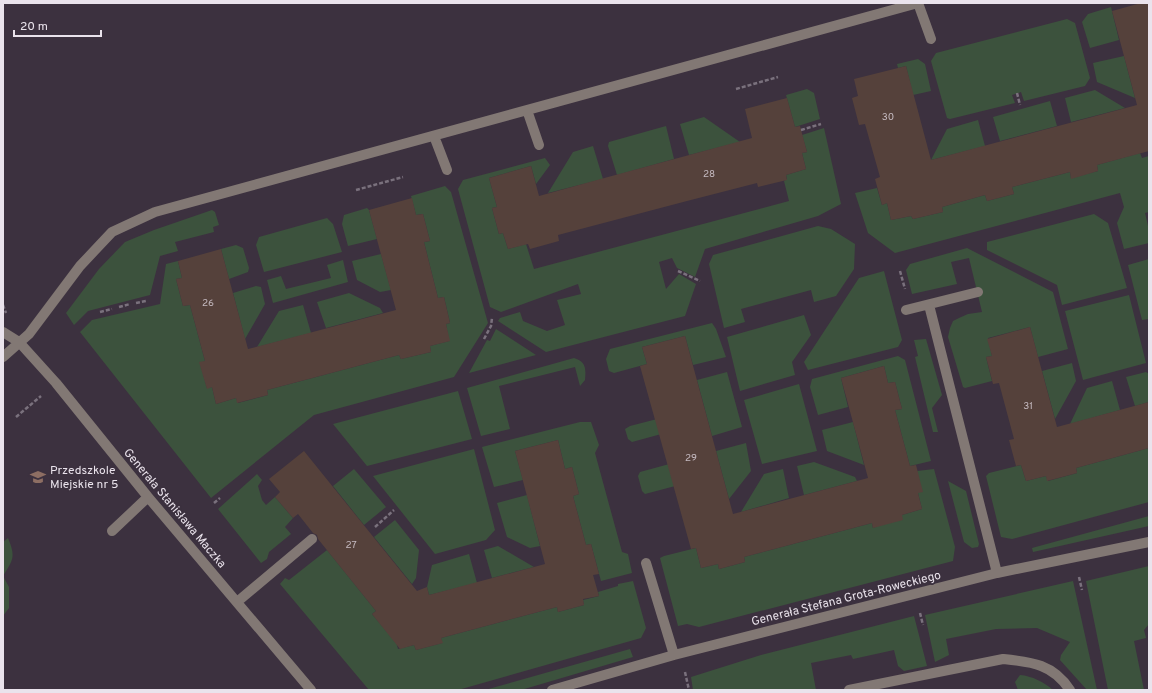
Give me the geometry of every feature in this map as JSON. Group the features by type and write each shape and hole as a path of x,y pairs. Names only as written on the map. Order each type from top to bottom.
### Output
{"street":[{"path":"3,357 29,334 80,266 112,232 155,212 918,3 932,38"},
{"path":"527,110 539,144"},
{"path":"434,136 447,170"},
{"path":"906,310 978,292"},
{"path":"930,305 997,573"},
{"name":"Generała Stanisława Maczka","path":"3,332 19,342 56,383 148,496 311,690"},
{"path":"112,531 148,496"},
{"path":"237,602 312,539"},
{"name":"Generała Stefana Grota-Roweckiego","path":"552,690 674,654 997,573 1149,542"},
{"path":"646,563 674,654"},
{"path":"849,690 1003,659 1026,661 1049,668 1066,684 1070,690"}],"path":[{"path":"736,89 778,77"},
{"path":"1017,94 1020,105"},
{"path":"801,130 820,124"},
{"path":"356,190 403,177"},
{"path":"678,271 700,281"},
{"path":"900,271 906,292"},
{"path":"136,303 146,301"},
{"path":"119,307 130,304"},
{"path":"100,312 112,309"},
{"path":"484,339 491,326 492,318"},
{"path":"16,417 56,383"},
{"path":"214,503 220,498"},
{"path":"375,527 394,510"},
{"path":"1079,577 1082,590"},
{"path":"920,612 923,625"},
{"path":"685,672 689,690"}],"green space":[{"path":"1111,7 1119,40 1090,48 1082,22 1088,14"},
{"path":"1067,19 1075,23 1090,78 1085,86 1024,101 1021,92 1012,95 1015,103 950,119 947,118 931,61 936,53"},
{"path":"1124,56 1135,98 1097,82 1093,63"},
{"path":"918,59 925,64 931,91 913,95 906,66 898,68 897,64"},
{"path":"807,89 814,93 820,119 795,127 786,95"},
{"path":"1095,90 1125,108 1071,122 1065,98"},
{"path":"1050,101 1057,126 1000,141 993,117"},
{"path":"704,117 740,142 689,155 680,124"},
{"path":"978,120 985,146 931,160 947,129"},
{"path":"666,126 674,159 617,175 608,146 609,142"},
{"path":"824,128 841,204 818,216 705,249 695,277 677,268 672,258 659,262 666,289 679,274 696,284 685,316 546,352 498,321 500,318 520,312 523,321 547,331 565,325 557,300 581,294 578,284 501,312 490,307 458,189 463,180 545,158 550,165 536,184 531,166 489,178 497,207 492,208 499,234 503,233 508,249 526,244 534,269 789,201 784,181 787,179 786,175 806,169 802,153 807,152 802,135"},
{"path":"593,146 603,179 548,193 573,152"},
{"path":"1140,153 1142,158 1149,156 1149,212 1145,213 1149,230 1149,243 1124,249 1117,223 1124,207 1120,193 895,253 868,233 855,193 877,188 882,205 887,203 891,220 911,216 913,219 943,212 942,207 985,195 987,201 1014,194 1012,187 1070,172 1071,178 1098,171 1097,165"},
{"path":"445,186 451,192 488,323 454,377 314,415 211,498 80,332 92,320 160,304 166,264 178,261 182,278 176,279 183,306 190,305 205,361 200,363 207,388 212,387 216,404 236,398 238,403 268,395 267,390 399,355 401,359 431,352 430,346 449,341 446,324 450,323 444,297 438,298 424,242 430,241 423,214 416,215 411,196"},
{"path":"367,208 369,210 377,239 348,246 342,224 344,215"},
{"path":"212,210 215,212 219,225 213,227 214,232 175,242 178,251 160,256 150,295 88,311 74,325 66,313 99,269 125,242 154,230"},
{"path":"1094,214 1108,223 1127,288 1062,305 1057,285 987,250 987,242"},
{"path":"327,218 333,224 342,252 264,272 256,245 259,237"},
{"path":"818,226 831,229 855,244 854,269 836,296 814,302 811,290 741,309 745,322 724,328 709,264 713,255"},
{"path":"236,245 243,248 249,268 248,272 229,279 221,249"},
{"path":"967,248 1053,292 1068,349 1038,357 1030,327 988,338 992,356 986,357 992,381 965,388 963,387 948,337 953,321 968,314 982,312 969,258 951,262 957,284 912,294 906,270 910,264"},
{"path":"381,254 391,290 380,292 357,280 352,261"},
{"path":"1149,259 1149,319 1142,320 1128,265"},
{"path":"343,260 348,282 273,303 267,280 281,276 286,289 331,278 327,265"},
{"path":"884,271 902,340 898,347 808,370 804,362 859,278"},
{"path":"256,286 261,287 265,304 245,339 233,293"},
{"path":"349,293 380,308 383,313 326,328 317,302"},
{"path":"1129,295 1146,363 1083,380 1065,311"},
{"path":"303,305 311,333 257,347 279,311"},
{"path":"804,315 811,335 792,362 795,375 740,391 727,337"},
{"path":"712,323 716,329 726,357 693,365 685,336 642,347 647,364 614,373 609,371 606,359 610,349"},
{"path":"496,329 536,355 469,373 487,340 490,341"},
{"path":"926,339 942,395 932,408 938,432 933,432 915,357 918,356 914,340"},
{"path":"898,356 905,360 931,461 910,466 895,410 902,409 895,382 888,383 884,366 841,378 848,407 818,415 810,387 812,379"},
{"path":"574,358 581,361 585,369 585,380 580,386 575,367 499,386 510,429 481,436 467,388"},
{"path":"1072,363 1076,381 1055,419 1042,371"},
{"path":"727,372 742,427 712,436 697,380"},
{"path":"1146,372 1149,374 1149,402 1135,406 1126,377"},
{"path":"1112,381 1120,410 1070,424 1087,388"},
{"path":"799,384 817,451 762,464 744,400"},
{"path":"458,391 472,439 367,466 333,424"},
{"path":"661,418 665,433 632,442 628,439 625,429 630,426"},
{"path":"580,422 591,422 599,445 595,453 622,552 628,554 632,573 601,581 591,544 586,545 573,496 579,494 572,467 565,469 558,440 515,451 523,480 494,487 482,447"},
{"path":"853,422 864,465 827,451 822,430"},
{"path":"746,443 751,471 729,499 716,451"},
{"path":"1149,448 1149,502 1012,539 1001,537 986,476 989,473 1021,465 1026,481 1046,476 1048,481 1077,473 1076,468"},
{"path":"474,449 495,530 486,540 435,554 373,476"},
{"path":"814,462 855,477 857,481 804,495 797,466"},
{"path":"673,463 679,485 645,494 642,491 638,476 640,472"},
{"path":"354,469 386,507 364,525 333,486"},
{"path":"783,469 789,498 741,512 764,474"},
{"path":"934,469 955,547 953,561 699,627 687,624 678,626 660,558 696,548 701,568 718,564 719,569 745,562 744,557 872,523 873,528 902,515 922,509 918,493 917,471"},
{"path":"257,474 262,480 258,486 262,500 266,505 275,497 293,518 285,527 291,534 269,552 267,559 261,563 218,509"},
{"path":"948,481 966,491 979,544 978,547 972,548 964,542"},
{"path":"527,495 540,546 530,548 507,537 497,503"},
{"path":"1149,516 1149,526 1033,552 1032,548"},
{"path":"395,520 419,550 416,578 412,584 374,537"},
{"path":"8,538 13,554 11,562 3,576 3,542"},
{"path":"498,546 534,567 492,578 484,550"},
{"path":"327,550 376,611 372,614 388,633 393,630 398,649 414,645 416,650 442,643 441,638 557,607 558,612 584,605 583,600 599,596 598,592 618,586 618,584 633,581 646,628 641,638 458,690 369,690 280,584 285,578 289,580"},
{"path":"469,554 477,583 429,595 427,587 432,565"},
{"path":"1149,566 1149,624 1144,630 1146,638 1134,641 1144,690 1108,690 1086,581"},
{"path":"3,576 9,587 9,608 3,616"},
{"path":"1073,581 1097,690 1087,690 1060,660 1061,655 1070,642 1037,628 996,629 946,639 949,655 935,662 925,615"},
{"path":"914,616 927,666 904,671 898,666 894,650 853,659 851,655 811,663 816,690 693,690 691,677 761,655"},
{"path":"630,649 633,657 521,690 485,690"},
{"path":"1020,675 1038,680 1053,690 1018,690 1015,682"}],"building":[{"path":"1141,3 1149,3 1149,151 1097,165 1098,171 1071,179 1070,172 1012,187 1014,194 987,201 985,195 942,207 943,212 913,219 911,216 891,220 887,203 882,205 875,179 880,177 865,124 859,125 852,98 858,96 854,79 906,66 931,160 1137,105 1112,11"},
{"path":"787,98 795,127 800,126 807,152 802,153 806,169 786,175 787,180 758,187 757,183 558,235 559,241 530,249 528,244 508,249 503,233 499,234 492,208 497,207 489,178 531,166 539,196 752,138 745,109"},
{"path":"412,198 416,215 423,214 430,241 424,242 438,298 444,297 450,323 446,324 450,341 430,346 431,352 401,359 399,355 267,390 268,395 237,403 236,398 216,404 212,387 207,389 199,362 205,361 190,305 183,306 176,279 182,278 178,261 221,249 248,349 396,310 369,210"},
{"path":"1030,327 1057,427 1149,402 1149,448 1076,468 1077,473 1047,481 1046,476 1026,481 1021,465 1016,466 1009,440 1014,439 999,383 993,384 986,357 992,356 987,339"},
{"path":"685,336 733,514 868,478 841,378 884,366 888,383 895,382 902,409 895,410 910,466 916,465 923,492 918,493 922,509 902,515 903,520 873,528 872,523 744,557 745,562 719,569 718,564 701,568 696,548 691,549 640,366 647,364 642,347"},
{"path":"558,440 565,469 572,467 579,494 573,496 586,545 591,544 599,574 593,575 599,596 583,599 584,605 558,612 557,607 441,638 443,643 416,650 414,645 400,649 372,614 376,611 318,539 317,535 313,533 298,514 293,518 275,497 280,492 269,479 304,451 417,591 427,587 429,595 545,564 515,451"}],"place":[{"name":"Przedszkole Miejskie nr 5","path":"38,477"}]}
